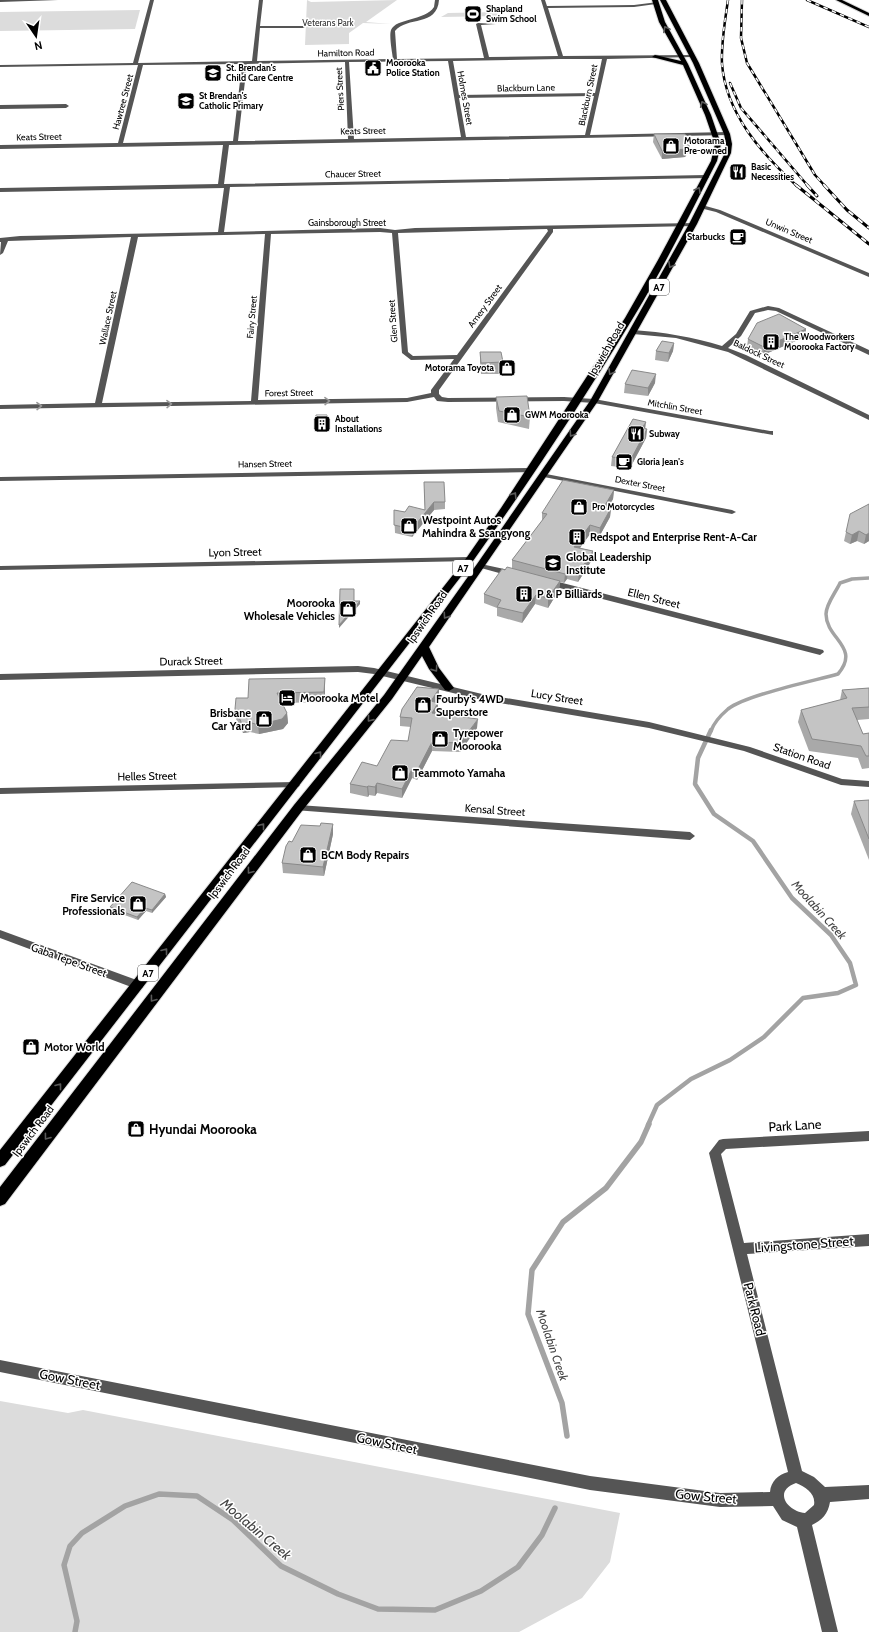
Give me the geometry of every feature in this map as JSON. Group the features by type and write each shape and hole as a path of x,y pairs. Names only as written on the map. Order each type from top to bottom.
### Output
{"highway":[{"name":"Ipswich Road","path":"0,1199 298,808 424,648 594,401 634,332 702,207 728,153 729,144 727,134 692,56 663,0"},
{"name":"Ipswich Road","path":"0,1161 470,559 629,318 662,260 718,151 715,134 685,64 662,22 655,2"},
{"path":"655,57 675,46"},
{"path":"655,57 685,64"},
{"path":"424,648 434,669 449,688"}],"main road":[{"path":"838,0 869,15"}],"street":[{"path":"0,1 56,0"},
{"name":"Hawtree Street","path":"120,145 152,0"},
{"path":"254,62 261,0"},
{"path":"395,60 393,32 396,27 431,14 436,9 437,0"},
{"path":"542,0 561,58"},
{"path":"545,7 634,6 655,2"},
{"path":"487,59 478,24 494,24"},
{"path":"258,27 303,26"},
{"name":"Hamilton Road","path":"0,66 692,56"},
{"name":"Blackburn Street","path":"587,137 604,58"},
{"name":"Holmes Street","path":"450,59 464,139"},
{"name":"Piers Street","path":"347,61 351,141"},
{"path":"235,143 245,62"},
{"name":"Blackburn Lane","path":"457,97 596,94"},
{"path":"0,108 66,106"},
{"name":"Keats Street","path":"0,147 727,134"},
{"path":"221,234 226,143"},
{"name":"Chaucer Street","path":"0,190 706,176"},
{"name":"Unwin Street","path":"702,207 718,211 869,274"},
{"name":"Gainsborough Street","path":"2,240 20,238 135,235 380,230 395,232 415,230 693,224"},
{"name":"Amery Street","path":"435,395 435,390 551,231 550,227"},
{"name":"Glen Street","path":"395,232 405,354 411,358 459,358"},
{"name":"Fairy Street","path":"254,402 268,233"},
{"name":"Wallace Street","path":"98,405 135,235"},
{"path":"0,253 2,240"},
{"path":"723,348 739,334 752,312 768,308 787,312 869,353"},
{"name":"Baldock Street","path":"634,332 660,335 723,348 744,356 869,418"},
{"name":"Forest Street","path":"0,407 407,400 435,395 440,399 448,400 576,399"},
{"name":"Mitchlin Street","path":"576,399 770,432"},
{"name":"Hansen Street","path":"0,479 530,470"},
{"name":"Dexter Street","path":"544,475 732,512"},
{"name":"Lyon Street","path":"0,568 470,559"},
{"path":"481,566 520,575"},
{"name":"Ellen Street","path":"535,579 820,652"},
{"name":"Durack Street","path":"0,677 358,669 382,672"},
{"name":"Lucy Street","path":"382,672 482,697 649,725 728,745"},
{"name":"Station Road","path":"728,745 747,749 841,782 869,784"},
{"name":"Helles Street","path":"0,791 295,785"},
{"name":"Kensal Street","path":"298,808 690,836"},
{"name":"Gaba Tepe Street","path":"0,934 138,985"},
{"name":"Park Lane","path":"723,1144 869,1136"},
{"name":"Park Road","path":"723,1144 715,1153 796,1476"},
{"name":"Livingstone Street","path":"740,1249 869,1240"},
{"name":"Gow Street","path":"0,1366 41,1373 518,1470 590,1483 720,1500 777,1499"},
{"path":"796,1476 805,1478 812,1482 821,1495 822,1503 819,1513 813,1518 803,1520 788,1516 782,1510 777,1499 779,1485 783,1480 796,1476"},
{"path":"821,1495 869,1492"},
{"path":"803,1520 830,1632"}],"green space":[{"name":"Veterans Park","path":"307,0 311,2 397,0 366,22 391,24 363,23 349,33 349,44 305,45"},
{"path":"140,10 135,29 0,31 0,12"},
{"name":"Shapland Swim School","path":"498,12 499,16 441,17 448,13"},
{"path":"0,1401 68,1413 83,1410 620,1513 610,1562 582,1598 519,1632 0,1632"}],"building":[{"path":"654,134 685,134 690,144 686,149 662,151"},
{"path":"779,314 806,329 764,347 748,339 757,323"},
{"path":"662,341 674,343 669,353 656,351"},
{"path":"480,352 501,352 503,362 481,363"},
{"path":"632,370 656,374 648,388 625,384"},
{"path":"527,396 530,417 499,411 496,397"},
{"path":"316,415 327,415 327,426 315,426"},
{"path":"633,419 646,422 642,428 647,429 631,459 612,457"},
{"path":"563,480 614,490 604,507 611,508 600,528 590,525 574,547 593,551 579,572 568,570 565,574 512,560 547,514 542,513"},
{"path":"424,482 444,482 445,502 434,502 412,529 394,525 394,510 405,512 409,506 425,510"},
{"path":"869,504 869,533 866,535 859,531 852,535 846,532 850,514"},
{"path":"507,567 560,581 548,598 536,595 523,613 497,607 501,600 484,594 502,569 505,570"},
{"name":"Moorooka Wholesale Vehicles","path":"340,589 354,589 354,601 360,601 339,625"},
{"path":"325,678 324,692 277,693 287,713 282,719 258,725 249,722 242,724 235,709 236,698 248,698 249,679"},
{"path":"417,687 439,689 431,701 438,703 432,713 478,719 460,743 432,742 417,771 412,769 402,789 377,783 375,787 350,784 362,762 377,766 391,740 408,741 412,718 400,717 402,709"},
{"path":"869,688 869,707 852,708 863,734 869,733 869,756 866,756 861,746 812,739 801,710 847,698 842,690"},
{"path":"869,800 869,839 854,801"},
{"name":"BCM Body Repairs","path":"321,823 333,824 323,867 282,863 286,846 289,841 292,842 301,825 320,826"},
{"name":"Fire Service Professionals","path":"132,882 165,894 152,910 145,908 137,917 110,907"}],"waterway":[{"name":"Moolabin Creek","path":"711,731 720,716 737,704 797,684 838,674 844,665 846,657 841,643 827,623 826,610 840,583 852,579 869,578"},
{"name":"Moolabin Creek","path":"648,1125 657,1105 691,1079 730,1060 764,1037 803,998 838,993 856,985 850,963 831,935 792,898 753,841 714,814 695,784 698,758 711,730"},
{"name":"Moolabin Creek","path":"567,1436 562,1403 528,1314 532,1270 563,1222 606,1188 641,1142 649,1124"},
{"name":"Moolabin Creek","path":"75,1632 77,1621 64,1565 70,1546 82,1533 125,1506 159,1494 197,1496 233,1520 281,1566 338,1594 378,1609 435,1610 481,1591 518,1567 542,1535 555,1508"}],"railway":[{"path":"728,0 723,40 722,64 730,100 738,116 759,147 797,186"},
{"path":"742,0 741,38 747,63 815,175 825,186"},
{"path":"807,0 869,27"},
{"path":"730,83 741,108 808,186"},
{"path":"796,185 869,244"},
{"path":"807,185 817,196"},
{"path":"824,185 847,210 869,228"}],"place":[{"name":"Shapland Swim School","path":"473,14"},
{"name":"Moorooka Police Station","path":"373,68"},
{"name":"St. Brendan's Child Care Centre","path":"213,73"},
{"name":"St Brendan's Catholic Primary","path":"186,101"},
{"name":"Motorama Pre-owned","path":"671,146"},
{"name":"Basic Necessities","path":"738,172"},
{"name":"Starbucks","path":"738,237"},
{"name":"The Woodworkers Moorooka Factory","path":"771,342"},
{"name":"Motorama Toyota","path":"507,368"},
{"name":"GWM Moorooka","path":"512,415"},
{"name":"About Installations","path":"322,424"},
{"name":"Subway","path":"636,434"},
{"name":"Gloria Jean's","path":"624,462"},
{"name":"Pro Motorcycles","path":"579,507"},
{"name":"Westpoint Autos Mahindra & Ssangyong","path":"409,526"},
{"name":"Redspot and Enterprise Rent-A-Car","path":"577,537"},
{"name":"Global Leadership Institute","path":"553,563"},
{"name":"P & P Billiards","path":"524,594"},
{"name":"Moorooka Wholesale Vehicles","path":"348,609"},
{"name":"Moorooka Motel","path":"287,698"},
{"name":"Fourby's 4WD Superstore","path":"423,705"},
{"name":"Brisbane Car Yard","path":"264,719"},
{"name":"Tyrepower Moorooka","path":"440,739"},
{"name":"Teammoto Yamaha","path":"400,773"},
{"name":"BCM Body Repairs","path":"308,855"},
{"name":"Fire Service Professionals","path":"138,904"},
{"name":"Motor World","path":"31,1047"},
{"name":"Hyundai Moorooka","path":"136,1129"}]}
